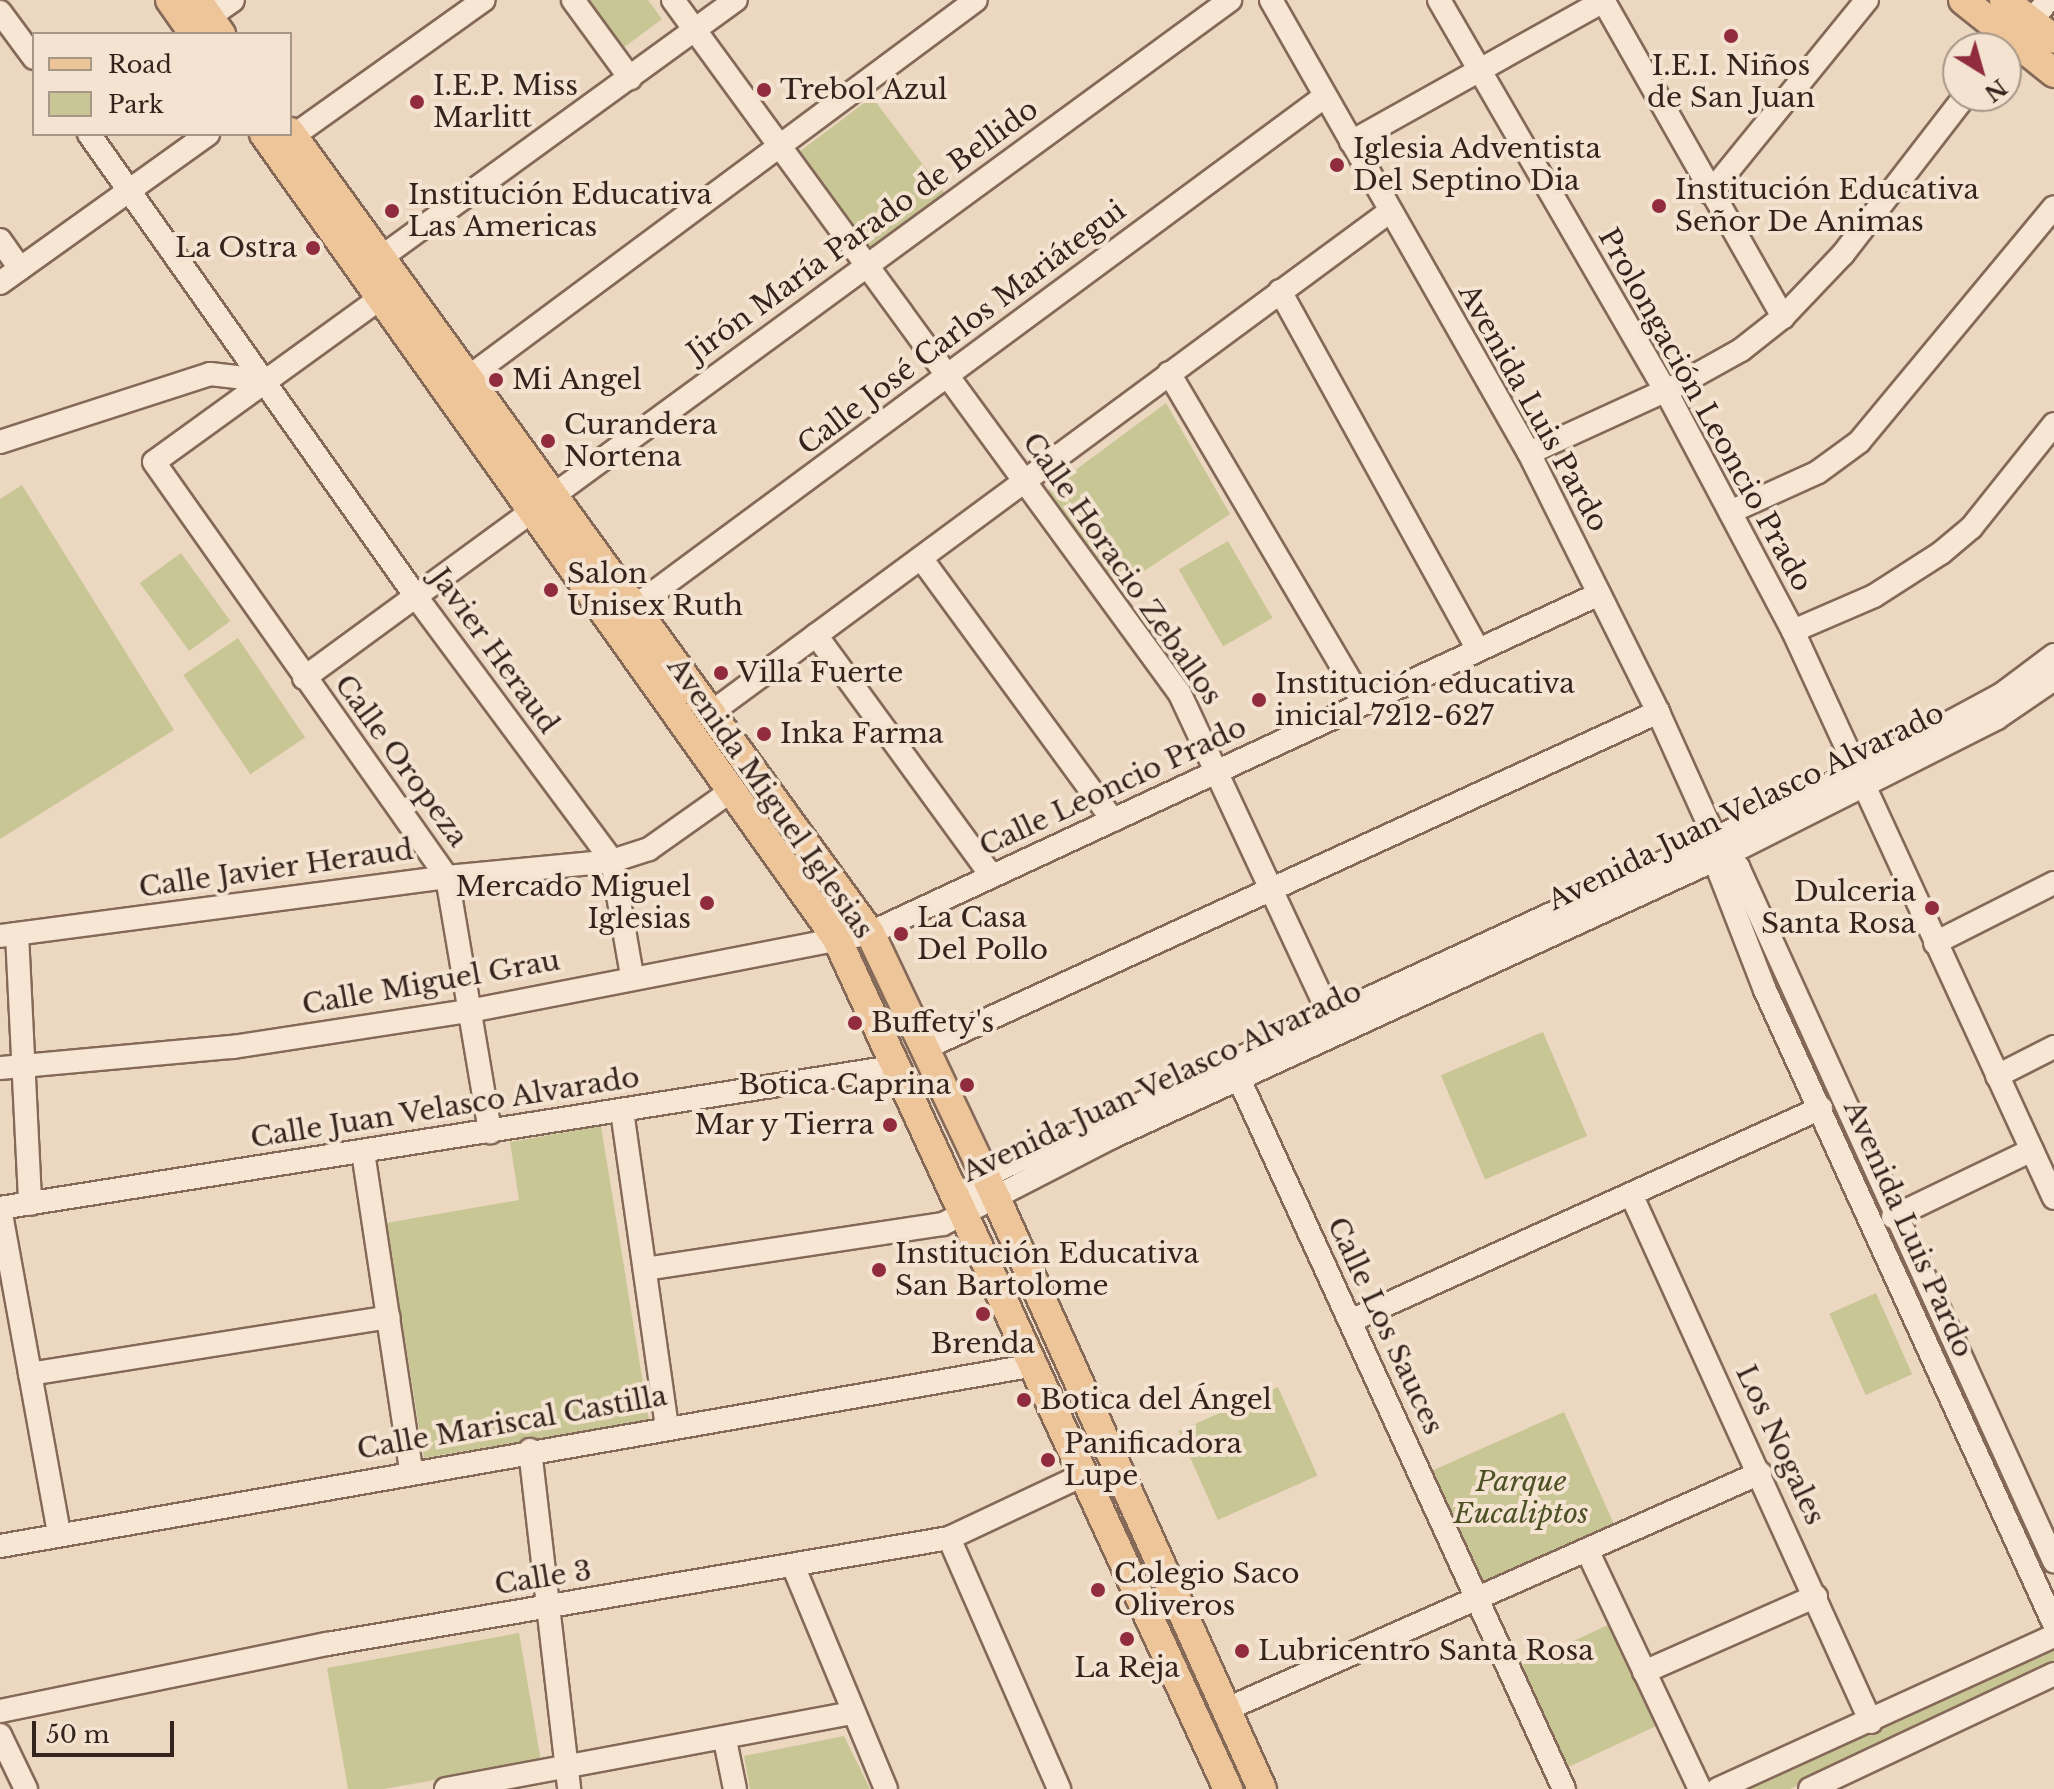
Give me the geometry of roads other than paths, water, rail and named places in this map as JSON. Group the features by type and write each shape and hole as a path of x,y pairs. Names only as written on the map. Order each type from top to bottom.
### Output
{"main road":[{"path":"170,0 205,21"},
{"path":"1963,0 2054,39"},
{"path":"2004,0 2054,73"},
{"name":"Avenida Miguel Iglesias","path":"292,134 466,379 544,506 731,791 837,939 899,1066 1228,1789"},
{"name":"Avenida Miguel Iglesias","path":"265,136 382,297 544,506 634,607 870,933 989,1187 1262,1789"}],"street":[{"path":"205,21 233,0"},
{"path":"292,134 484,0"},
{"path":"573,0 630,78"},
{"name":"Calle Horacio Zeballos","path":"673,0 1180,694 1219,770 1331,1018"},
{"path":"379,259 736,0"},
{"path":"466,379 976,0"},
{"name":"Jirón María Parado de Bellido","path":"304,678 544,506 865,264 1230,0"},
{"name":"Avenida Luis Pardo","path":"1271,0 1529,453 1658,712 1720,848 1738,867 1893,1217 2054,1561"},
{"name":"Prolongación Leoncio Prado","path":"1439,0 1666,391 1793,631 2054,1198"},
{"path":"1351,142 1604,0 1710,193 1783,317"},
{"path":"1710,193 1867,0"},
{"path":"0,12 32,55"},
{"name":"Calle José Carlos Mariátegui","path":"634,607 1325,96"},
{"path":"1529,453 1666,391 1741,350 1783,317 1843,254 1953,112"},
{"name":"Javier Heraud","path":"90,136 417,598 612,861 632,976"},
{"path":"0,283 205,136"},
{"path":"1730,512 1818,472 1859,442 2054,207"},
{"path":"712,712 1389,212"},
{"path":"0,240 20,269"},
{"path":"1280,291 1478,650"},
{"path":"0,442 210,374 263,380 382,297"},
{"path":"1169,373 1363,703"},
{"name":"Calle Oropeza","path":"263,380 159,454 156,470 447,877 490,1132"},
{"path":"1793,631 1874,596 1941,553 1971,528 2054,424"},
{"path":"921,558 1113,820"},
{"name":"Calle Leoncio Prado","path":"870,933 1599,594"},
{"path":"816,635 992,876"},
{"name":"Avenida Juan Velasco Alvarado","path":"1861,779 2002,694 2054,655"},
{"name":"Avenida Juan Velasco Alvarado","path":"645,1269 943,1224 989,1187 1997,718 2054,679"},
{"path":"923,1049 1658,712"},
{"name":"Calle Javier Heraud","path":"9,935 447,877 612,861 649,849 731,791"},
{"name":"Avenida Luis Pardo","path":"1720,848 1720,874 1759,976 2054,1624"},
{"name":"Avenida Juan Velasco Alvarado","path":"1235,1071 1331,1018 1720,848"},
{"path":"1935,943 2054,883"},
{"name":"Calle Miguel Grau","path":"0,1068 233,1047 469,1011 632,976 870,933"},
{"path":"9,935 24,1067 30,1204"},
{"path":"1997,1076 2054,1047"},
{"name":"Calle Juan Velasco Alvarado","path":"0,1208 899,1066"},
{"name":"Calle Los Sauces","path":"1235,1071 1564,1789"},
{"path":"1350,1321 1821,1108"},
{"path":"622,1111 667,1426"},
{"path":"1893,1217 2032,1150"},
{"path":"363,1152 411,1471"},
{"name":"Los Nogales","path":"1631,1194 1871,1722"},
{"path":"0,1208 59,1533"},
{"path":"30,1374 388,1317"},
{"name":"Calle Mariscal Castilla","path":"0,1546 667,1426 1035,1365"},
{"path":"530,1450 568,1780"},
{"path":"1227,1709 1760,1473"},
{"name":"Calle 3","path":"0,1711 327,1644 794,1568 949,1538 1085,1474"},
{"path":"949,1538 1059,1789"},
{"path":"1587,1550 1700,1789"},
{"path":"794,1568 886,1789"},
{"path":"1644,1672 1816,1596"},
{"path":"1728,1787 2054,1636"},
{"path":"1810,1789 2054,1674"},
{"path":"446,1789 568,1780 725,1740 852,1713"},
{"path":"0,1735 26,1789"},
{"path":"725,1740 735,1789"}],"place":[{"name":"I.E.I. Niños de San Juan","path":"1731,36"},
{"name":"Trebol Azul","path":"764,90"},
{"name":"I.E.P. Miss Marlitt","path":"417,102"},
{"name":"Iglesia Adventista Del Septino Dia","path":"1337,165"},
{"name":"Institución Educativa Señor De Animas","path":"1659,206"},
{"name":"Institución Educativa Las Americas","path":"392,211"},
{"name":"La Ostra","path":"313,248"},
{"name":"Mi Angel","path":"496,380"},
{"name":"Curandera Nortena","path":"548,441"},
{"name":"Salon Unisex Ruth","path":"551,590"},
{"name":"Villa Fuerte","path":"721,673"},
{"name":"Institución educativa inicial 7212-627","path":"1259,700"},
{"name":"Inka Farma","path":"764,734"},
{"name":"Mercado Miguel Iglesias","path":"707,903"},
{"name":"Dulceria Santa Rosa","path":"1932,908"},
{"name":"La Casa Del Pollo","path":"901,934"},
{"name":"Buffety's","path":"855,1023"},
{"name":"Botica Caprina","path":"967,1085"},
{"name":"Mar y Tierra","path":"890,1125"},
{"name":"Institución Educativa San Bartolome","path":"879,1270"},
{"name":"Brenda","path":"983,1314"},
{"name":"Botica del Ángel","path":"1024,1400"},
{"name":"Panificadora Lupe","path":"1048,1460"},
{"name":"Colegio Saco Oliveros","path":"1098,1590"},
{"name":"La Reja","path":"1127,1639"},
{"name":"Lubricentro Santa Rosa","path":"1242,1651"}],"park label":[{"name":"Parque Eucaliptos","path":"1521,1498"}]}
